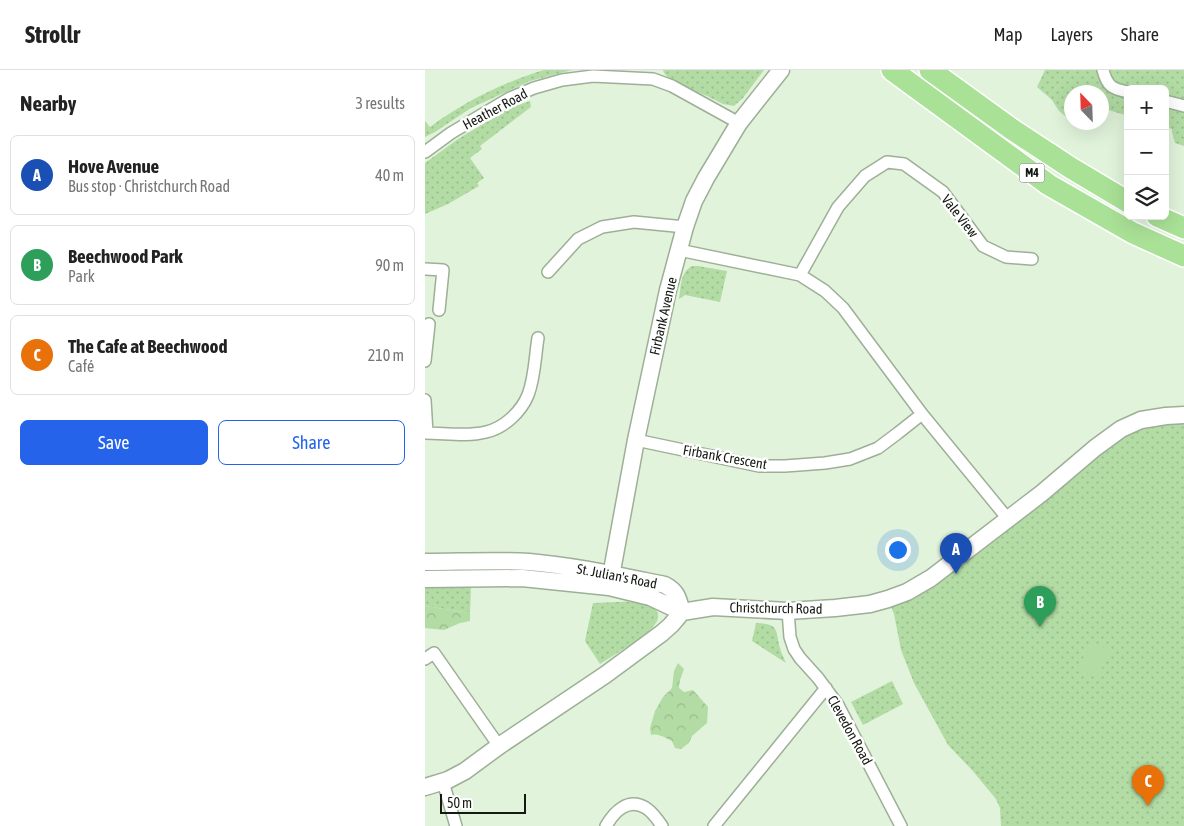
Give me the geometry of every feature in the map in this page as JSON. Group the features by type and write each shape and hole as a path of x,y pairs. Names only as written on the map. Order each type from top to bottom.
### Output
{"highway":[{"name":"M4","path":"892,70 1049,185 1133,233 1184,256"},
{"name":"M4","path":"930,70 1013,130 1124,200"},
{"path":"1166,220 1184,228"}],"street":[{"name":"Firbank Avenue","path":"610,580 636,440 668,290 685,227 694,201 739,123 781,70"},
{"path":"1103,70 1107,83 1118,90 1124,91"},
{"name":"Heather Road","path":"425,152 451,133 509,98 561,80 593,76 654,75 739,123"},
{"path":"1169,102 1184,106"},
{"name":"Vale View","path":"800,275 838,207 865,176 887,162 904,164 943,192 983,246 1006,257 1032,259"},
{"path":"547,272 579,238 602,227 634,222 685,227"},
{"path":"679,250 800,275 825,291 843,308 922,414 1008,519"},
{"path":"425,269 443,270 439,310"},
{"path":"425,361 429,324"},
{"path":"425,400 426,433 485,433 497,428 511,419 520,409 528,395 538,338"},
{"name":"Firbank Crescent","path":"636,440 759,466 825,464 850,459 878,448 922,414"},
{"name":"Christchurch Road","path":"682,612 713,607 789,611 835,608 871,604 907,592 931,578 1042,493 1095,448 1121,429 1141,420 1184,415"},
{"name":"St. Julian's Road","path":"425,562 522,578 610,580 682,612"},
{"name":"St. Julian's Road","path":"425,579 472,570"},
{"name":"Clevedon Road","path":"789,611 790,637 794,649 799,658 813,672 838,705 901,826"},
{"path":"425,787 443,782 460,774 661,634 682,612"},
{"path":"430,656 499,746"},
{"path":"715,826 826,688"},
{"path":"443,782 456,826"},
{"path":"606,826 617,811 634,805 646,808 662,826"}],"green space":[{"path":"544,70 572,70 530,81 471,108 425,137 425,121 430,127 457,109 485,94 514,80"},
{"path":"663,70 764,70 743,98 734,106 723,104 672,82"},
{"path":"1045,70 1184,70 1184,146 1175,143 1172,129 1169,128 1169,85 1124,85 1124,115 1109,110 1109,85 1064,85 1064,115 1052,100 1037,87"},
{"path":"530,101 531,107 480,146 482,149 470,158 484,178 477,183 479,186 448,204 425,214 425,163 458,139 509,108"},
{"path":"692,266 727,271 720,302 685,295 679,299 683,276"},
{"path":"1184,415 1184,826 1001,826 1000,808 996,799 948,745 914,683 901,650 894,614 888,599 907,592 1121,429"},
{"path":"425,584 471,585 470,613 425,606"},
{"path":"641,601 657,611 657,622 640,638 600,664 585,641 593,603"},
{"path":"425,606 470,613 470,621 444,630 425,628"},
{"path":"756,623 775,628 780,650 786,663 752,641"},
{"path":"1093,641 1111,652 1096,678 1077,668"},
{"path":"678,663 684,669 679,688 684,692 693,690 708,707 707,723 681,749 675,748 672,741 664,737 651,735 650,728 655,711 663,697 672,688 674,671"},
{"path":"892,681 903,704 863,725 851,702"}],"place":[{"name":"Hove Avenue","path":"956,574"},
{"name":"Beechwood Park","path":"1040,627"},
{"name":"The Cafe at Beechwood","path":"1148,806"}]}
